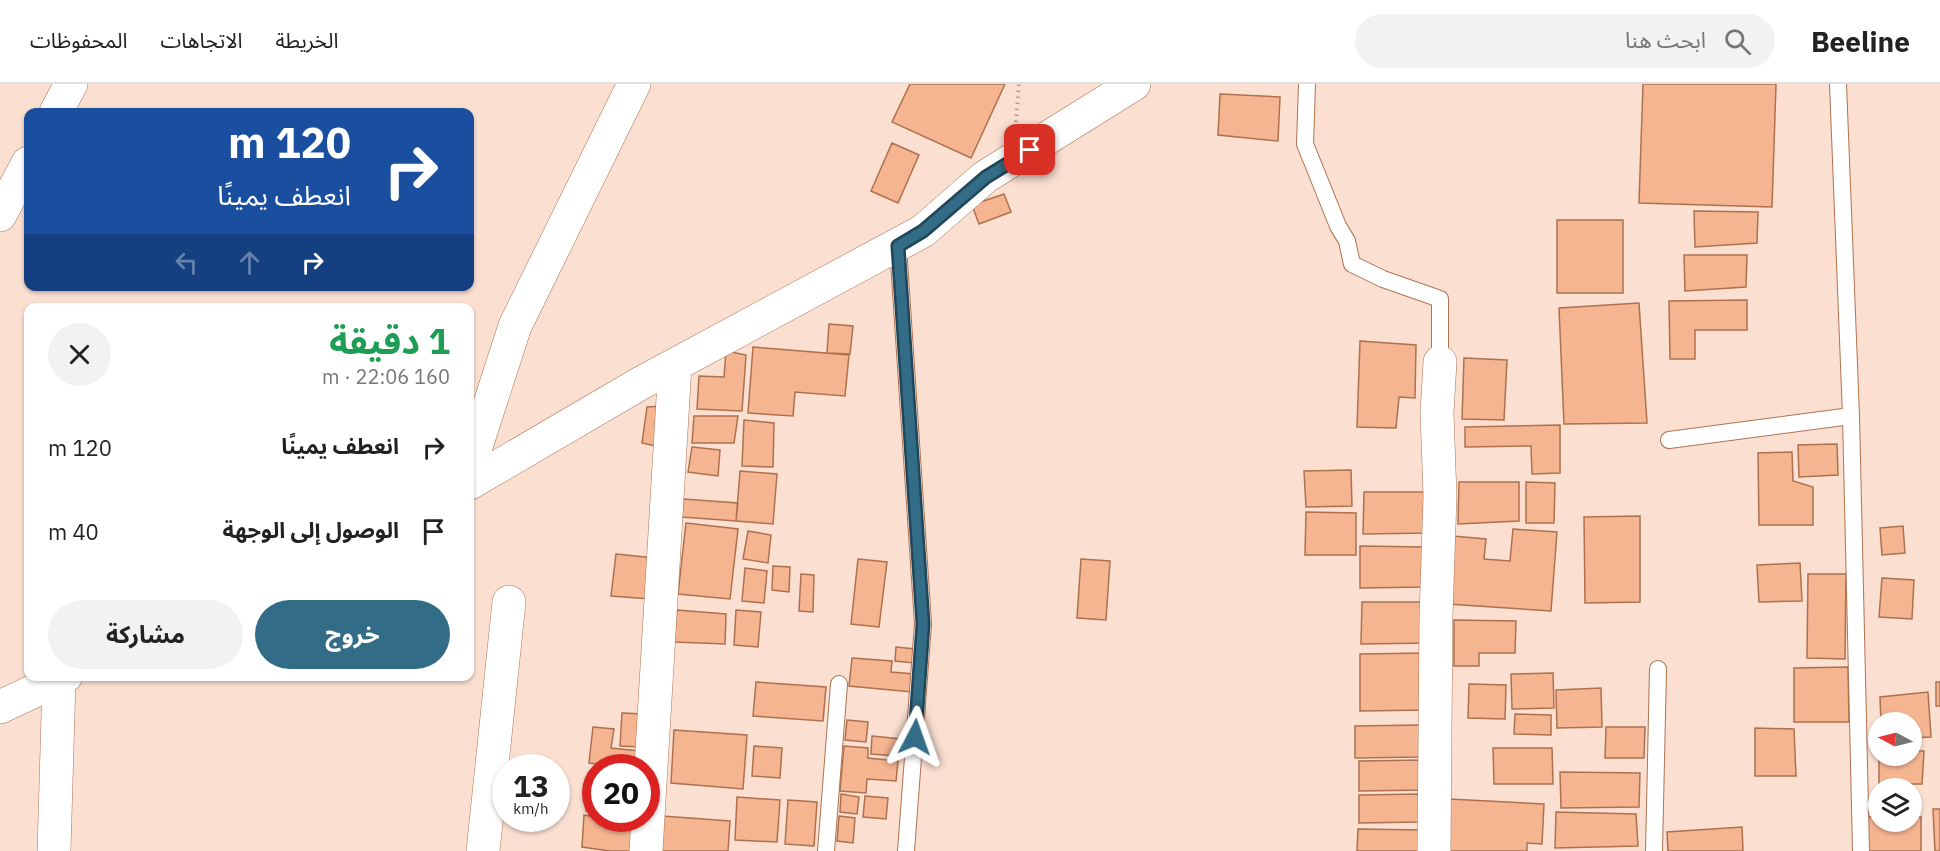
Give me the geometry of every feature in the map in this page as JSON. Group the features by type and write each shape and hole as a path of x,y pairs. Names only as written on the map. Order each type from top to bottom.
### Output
{"street":[{"path":"474,453 516,326 634,84"},
{"path":"474,481 641,383 923,231 986,177 1134,84"},
{"path":"0,215 24,170"},
{"path":"1434,851 1436,617 1440,496 1437,413 1440,362"},
{"path":"646,851 675,365"},
{"path":"483,851 509,602"},
{"path":"0,707 56,681"},
{"path":"54,851 63,681"}],"lane":[{"path":"1307,84 1305,144 1338,226 1347,241 1352,264 1383,279 1440,299 1440,362"},
{"path":"1838,84 1851,416 1861,851"},
{"path":"898,246 923,624 906,851"},
{"path":"1669,440 1851,416"},
{"path":"1654,851 1658,669"},
{"path":"826,851 840,684"}],"building":[{"path":"910,84 1005,84 971,158 892,122"},
{"path":"1643,84 1776,84 1772,207 1639,203"},
{"path":"1220,94 1280,97 1278,141 1218,135"},
{"path":"892,143 919,155 898,203 871,191"},
{"path":"1004,194 1011,212 979,224 972,205"},
{"path":"1694,211 1758,212 1757,243 1695,247"},
{"path":"1557,220 1623,220 1623,293 1557,293"},
{"path":"1684,255 1747,255 1746,287 1685,291"},
{"path":"1747,300 1747,330 1695,330 1695,359 1670,359 1669,301"},
{"path":"1639,303 1647,423 1564,424 1559,308"},
{"path":"829,324 853,326 850,354 827,353"},
{"path":"1360,341 1416,345 1415,398 1399,397 1396,428 1357,427"},
{"path":"753,347 849,355 845,396 795,392 793,416 748,413"},
{"path":"726,351 746,355 742,411 697,409 699,376 724,377"},
{"path":"1464,358 1507,360 1504,420 1462,419"},
{"path":"664,406 660,447 642,443 647,407"},
{"path":"694,416 738,416 734,443 692,443"},
{"path":"744,420 774,423 773,467 742,466"},
{"path":"1560,425 1560,473 1532,474 1531,446 1465,447 1465,427"},
{"path":"1837,444 1838,475 1799,477 1798,445"},
{"path":"692,447 720,450 718,476 688,472"},
{"path":"1792,452 1793,481 1813,487 1813,525 1759,525 1758,453"},
{"path":"1351,470 1352,506 1306,507 1304,471"},
{"path":"740,471 777,474 773,524 736,521"},
{"path":"1459,482 1519,482 1519,521 1458,524"},
{"path":"1526,482 1555,483 1554,523 1526,523"},
{"path":"1364,492 1427,492 1429,533 1363,534"},
{"path":"683,499 738,503 736,521 682,517"},
{"path":"1306,512 1356,513 1356,555 1305,555"},
{"path":"1640,516 1640,602 1585,603 1584,517"},
{"path":"686,523 738,529 730,599 678,594"},
{"path":"1903,526 1905,553 1882,555 1880,528"},
{"path":"1513,529 1557,532 1551,611 1448,604 1453,536 1486,539 1484,559 1510,561"},
{"path":"748,531 771,535 768,563 743,559"},
{"path":"1360,546 1424,547 1425,587 1360,588"},
{"path":"616,554 655,558 651,599 611,596"},
{"path":"858,559 887,562 879,627 851,624"},
{"path":"1081,559 1110,561 1106,620 1077,618"},
{"path":"1800,563 1802,601 1759,602 1757,565"},
{"path":"773,566 790,567 789,592 772,590"},
{"path":"745,568 767,571 764,603 742,601"},
{"path":"801,574 814,575 813,612 799,611"},
{"path":"1808,574 1846,574 1845,659 1807,658"},
{"path":"1882,578 1914,580 1912,619 1879,617"},
{"path":"1362,602 1425,602 1427,643 1361,644"},
{"path":"677,610 726,614 725,644 674,642"},
{"path":"736,610 761,612 758,647 734,645"},
{"path":"1454,620 1516,621 1515,653 1479,653 1479,666 1454,666"},
{"path":"896,647 915,649 914,663 895,661"},
{"path":"1427,653 1427,710 1360,711 1360,654"},
{"path":"852,658 892,661 891,672 914,674 912,692 849,686"},
{"path":"1848,667 1849,722 1794,722 1794,668"},
{"path":"1553,673 1554,708 1512,709 1511,674"},
{"path":"756,682 826,687 823,721 753,716"},
{"path":"1936,682 1940,682 1940,706 1936,706"},
{"path":"1469,684 1506,685 1505,719 1468,718"},
{"path":"1601,688 1602,727 1557,728 1556,690"},
{"path":"1928,692 1931,737 1922,737 1922,712 1881,712 1880,697"},
{"path":"622,713 644,714 641,747 620,746"},
{"path":"1515,714 1551,715 1551,735 1514,734"},
{"path":"847,720 868,722 866,742 845,740"},
{"path":"1420,725 1421,757 1355,758 1355,726"},
{"path":"593,727 614,729 611,748 639,751 639,754 590,754"},
{"path":"1606,727 1645,727 1644,758 1605,758"},
{"path":"1755,728 1794,729 1796,776 1755,776"},
{"path":"674,730 747,735 743,789 671,783"},
{"path":"872,736 911,740 910,757 871,754"},
{"path":"754,746 782,748 780,778 752,776"},
{"path":"844,746 868,748 868,758 898,761 896,781 867,779 866,793 840,791"},
{"path":"1493,748 1552,748 1553,784 1494,784"},
{"path":"1922,751 1924,751 1922,784 1922,778 1879,778 1879,766 1922,766"},
{"path":"1422,760 1422,790 1359,791 1359,761"},
{"path":"1560,772 1640,773 1639,807 1561,808"},
{"path":"841,794 859,797 857,814 840,812"},
{"path":"1421,794 1421,822 1359,823 1359,795"},
{"path":"865,796 888,798 886,819 863,817"},
{"path":"737,797 780,800 777,842 735,840"},
{"path":"1449,799 1544,804 1542,844 1527,843 1527,851 1446,851"},
{"path":"788,800 817,802 814,846 785,844"},
{"path":"1933,809 1940,809 1940,851 1935,851"},
{"path":"1556,812 1636,814 1638,846 1555,848"},
{"path":"662,816 730,821 728,851 659,851"},
{"path":"839,816 855,818 853,843 837,841"},
{"path":"1865,817 1868,817 1868,832 1921,832 1921,851 1865,851"},
{"path":"1742,827 1743,851 1668,851 1667,832"},
{"path":"1358,829 1421,830 1421,851 1357,851"},
{"path":"583,832 636,832 633,851 582,847"}],"route":[{"path":"915,737 923,624 898,246 923,231 986,177 1030,150"}]}
